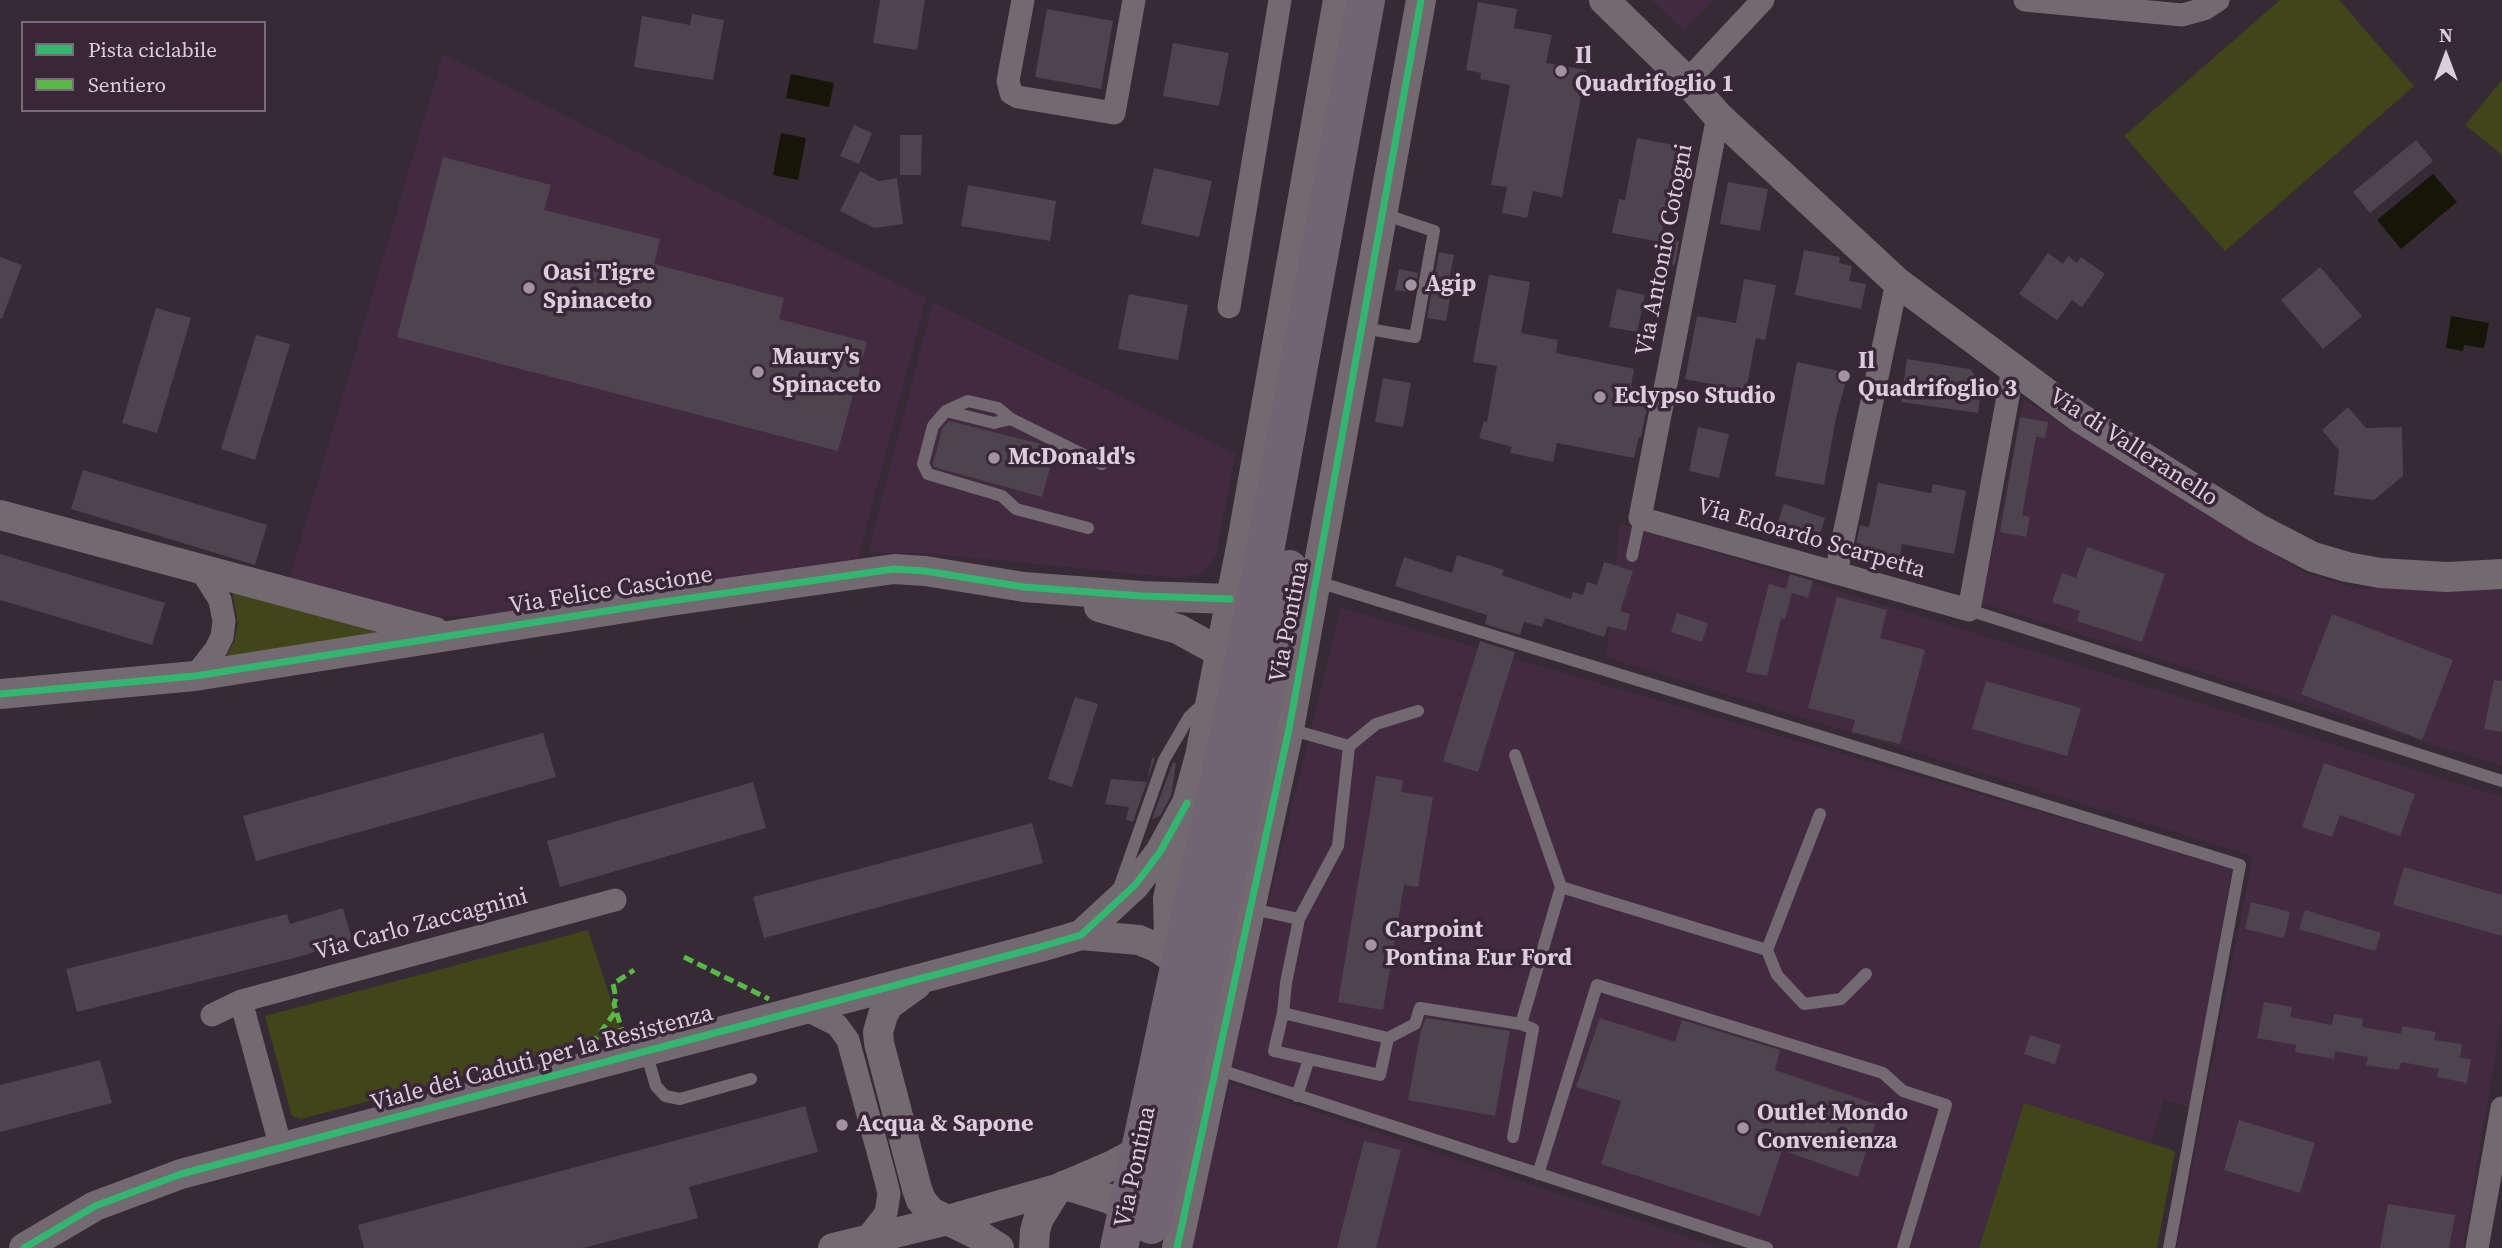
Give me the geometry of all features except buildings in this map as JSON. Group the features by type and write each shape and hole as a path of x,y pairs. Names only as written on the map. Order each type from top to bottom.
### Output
{"highway":[{"name":"Via Pontina","path":"1119,1248 1220,776 1288,579 1366,0"},
{"name":"Via Pontina","path":"1146,1248 1250,770 1288,579 1393,0"}],"street":[{"path":"1023,0 1008,81 1011,93 1018,97 1114,113 1134,0"},
{"path":"1228,307 1280,0"},
{"path":"1187,969 1169,937 1168,899 1186,803 1200,756 1212,695 1338,0"},
{"name":"Via Pontina","path":"1177,1248 1290,729 1288,579 1363,328 1422,0"},
{"name":"Via di Valleranello","path":"1604,0 1687,81 1717,116 1896,282 2080,418 2257,528 2306,554 2347,567 2380,573 2447,577 2502,574"},
{"path":"1687,81 1763,0"},
{"path":"2025,0 2182,15 2204,9 2218,0"},
{"name":"Via Antonio Cotogni","path":"1640,518 1717,116"},
{"path":"1836,573 1896,282"},
{"path":"1969,610 2012,369"},
{"path":"0,515 449,635"},
{"name":"Via Edoardo Scarpetta","path":"1640,518 1969,610"},
{"name":"Via Felice Cascione","path":"0,694 195,677 449,635 894,569 925,571 1024,587 1142,596 1230,599"},
{"path":"195,677 216,649 222,637 224,621 220,600 201,570"},
{"name":"Via Felice Cascione","path":"1024,587 1171,627 1220,652"},
{"path":"1081,934 1113,908 1151,866 1186,803"},
{"name":"Via Carlo Zaccagnini","path":"212,1015 242,1001 615,900"},
{"path":"1081,934 1139,940 1156,947 1218,992 1229,1011"},
{"name":"Viale dei Caduti per la Resistenza","path":"24,1248 95,1206 181,1174 1081,934"},
{"path":"1187,969 1220,974 1234,967 1241,959"},
{"path":"931,976 888,1005 880,1024 879,1043 920,1196 932,1212 999,1248"},
{"path":"242,1001 281,1148"},
{"path":"805,1009 837,1025 848,1040 887,1181 887,1213 865,1240"},
{"path":"833,1248 948,1220 1061,1187 1149,1147 1208,1108"},
{"path":"2477,1248 2502,1108"},
{"path":"1034,1248 1038,1220 1061,1187"},
{"path":"1061,1187 1111,1199 1134,1212 1164,1238 1167,1248"}],"lane":[{"path":"1363,328 1415,337 1434,232 1383,214"},
{"path":"1088,528 1016,509 1002,496 928,474 923,464 933,426 946,411 968,401 998,408 1011,419 1102,464"},
{"path":"1632,556 1640,518"},
{"path":"1288,579 2240,864 2169,1248"},
{"path":"1969,610 2502,781"},
{"path":"1113,908 1164,760 1189,717 1212,695"},
{"path":"1388,1038 1380,1075 1274,1051 1299,919 1338,846 1349,746 1376,724 1418,711"},
{"path":"1290,729 1349,746"},
{"path":"1515,755 1560,887 1521,1024"},
{"path":"1821,814 1767,950 1777,975 1804,1004 1842,999 1866,974"},
{"path":"1560,887 1767,950"},
{"path":"1252,909 1299,919"},
{"path":"1538,1174 1597,985 1883,1073 1903,1091 1946,1105 1902,1248"},
{"path":"1283,1013 1388,1038 1415,1024 1420,1008 1521,1024 1533,1029 1513,1137"},
{"path":"646,1052 656,1086 665,1096 680,1100 751,1079"},
{"path":"1297,1096 1309,1059"},
{"path":"1216,1069 1767,1248"}],"shaded area":[{"path":"1652,0 1714,0 1683,30"},
{"path":"443,54 926,298 858,559 495,615 446,616 399,612 288,583"},
{"path":"791,74 834,83 829,107 786,98"},
{"path":"781,133 806,138 798,180 773,175"},
{"path":"2433,174 2457,202 2401,249 2377,220"},
{"path":"933,302 1235,454 1216,555 1201,574 1177,578 926,553 868,553"},
{"path":"2451,316 2489,323 2484,348 2464,345 2463,351 2446,348"},
{"path":"2024,400 2305,573 2359,589 2502,582 2502,766 1982,603"},
{"path":"1620,523 2502,797 2502,1014 2463,1248 2176,1248 2253,856 1606,657"},
{"path":"1341,608 2232,868 2191,1108 2164,1099 2151,1143 2024,1103 1979,1248 1765,1248 1519,1160 1228,1067"},
{"path":"1230,1083 1719,1248 1189,1248"}],"green space":[{"path":"2280,0 2339,0 2414,86 2225,251 2124,136"},
{"path":"2502,80 2502,155 2465,125"},
{"path":"232,592 374,632 371,635 228,657 238,623"},
{"path":"588,930 622,1034 301,1119 292,1116 265,1016"},
{"path":"2024,1103 2175,1151 2157,1248 1979,1248"}],"marked path":[{"path":"684,957 769,999"},
{"path":"624,1037 614,1004 616,998 613,984 634,970"},
{"path":"591,1045 616,1011"}],"cycle path":[{"path":"1177,1248 1289,729 1421,0"},
{"path":"0,694 195,676 663,602 894,569 925,571 1024,587 1142,596 1230,599"},
{"path":"24,1248 95,1206 181,1174 1081,935 1135,885 1160,852 1187,803"}],"place":[{"name":"Il Quadrifoglio 1","path":"1561,71"},
{"name":"Agip","path":"1411,285"},
{"name":"Oasi Tigre Spinaceto","path":"529,288"},
{"name":"Maury's Spinaceto","path":"758,372"},
{"name":"Il Quadrifoglio 3","path":"1844,376"},
{"name":"Eclypso Studio","path":"1600,397"},
{"name":"McDonald's","path":"994,458"},
{"name":"Carpoint Pontina Eur Ford","path":"1371,945"},
{"name":"Acqua & Sapone","path":"842,1125"},
{"name":"Outlet Mondo Convenienza","path":"1743,1128"}]}
